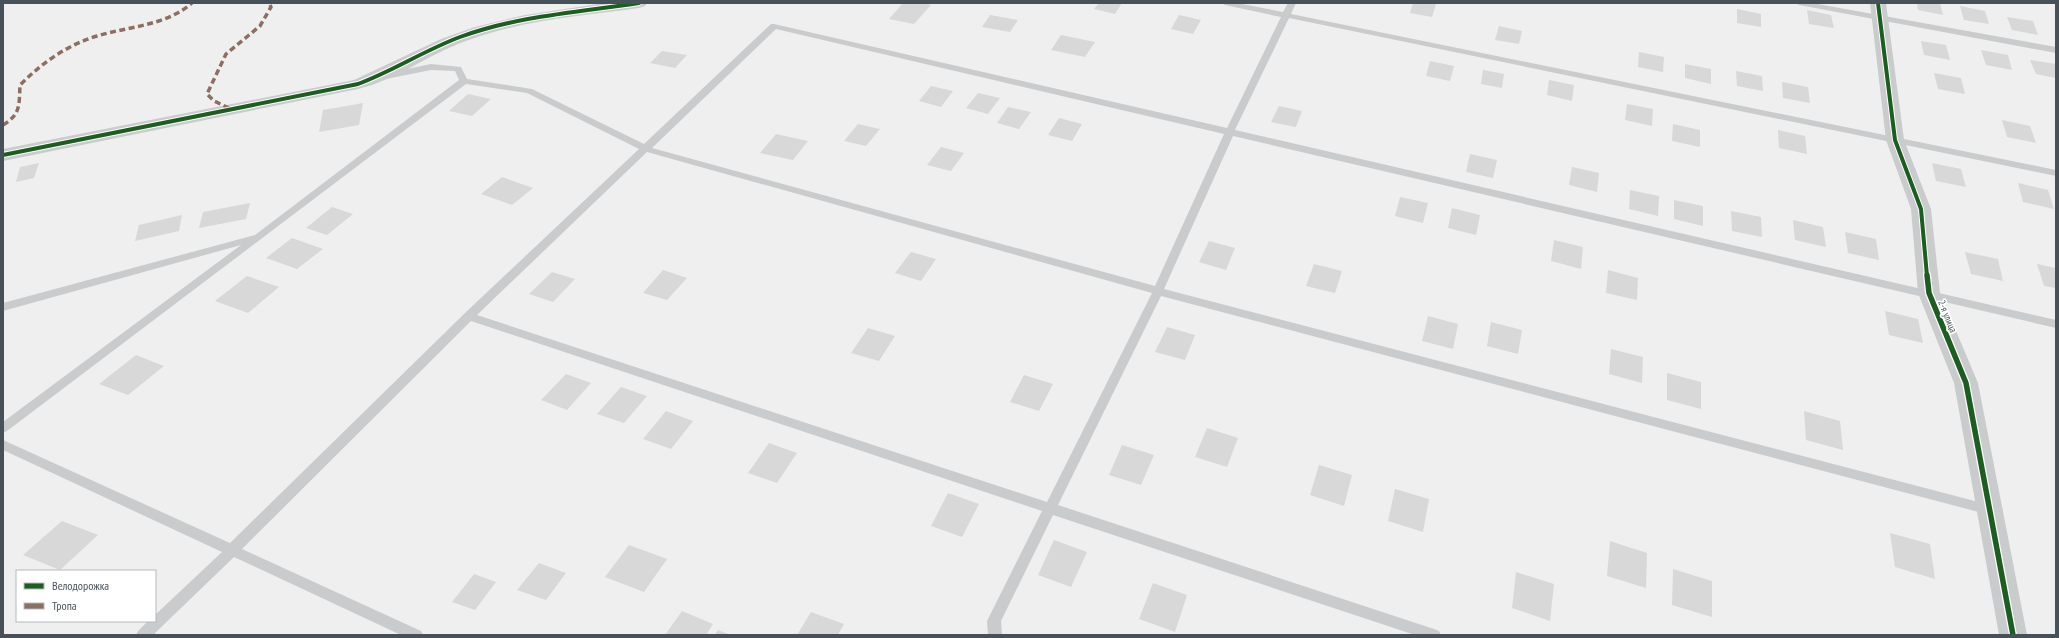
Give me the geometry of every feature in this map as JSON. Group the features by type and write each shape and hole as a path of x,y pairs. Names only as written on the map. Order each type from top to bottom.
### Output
{"street":[{"path":"3,155 358,84 378,77 459,37 488,28 639,3"},
{"name":"2-я улица","path":"1880,10 1895,140 1921,209 1929,293 1966,383 2013,635"}],"lane":[{"path":"1225,3 2056,173"},
{"path":"995,635 994,621 1158,291 1230,132 1292,3"},
{"path":"1799,3 1880,10 2056,50"},
{"path":"143,635 232,550 469,316 774,26 1929,293 2056,324"},
{"path":"378,77 431,67 458,69 464,81"},
{"path":"3,428 464,81 529,91 646,149 1158,291 1990,510"},
{"path":"3,307 260,236"},
{"path":"469,316 1434,635"},
{"path":"3,444 416,635"}],"building":[{"path":"903,3 924,3 931,5 914,24 889,19"},
{"path":"1099,3 1122,3 1115,14 1094,9"},
{"path":"1413,3 1436,4 1432,17 1410,13"},
{"path":"1917,3 1940,3 1943,15 1918,10"},
{"path":"1960,6 1985,11 1989,24 1964,20"},
{"path":"1737,9 1761,14 1761,27 1737,23"},
{"path":"1807,10 1831,15 1834,28 1809,24"},
{"path":"990,15 1018,20 1010,32 982,27"},
{"path":"1179,15 1201,20 1193,34 1171,29"},
{"path":"2007,17 2033,21 2038,35 2012,30"},
{"path":"1499,26 1522,31 1519,44 1495,40"},
{"path":"1061,35 1095,42 1085,57 1051,50"},
{"path":"1921,41 1946,45 1950,60 1924,55"},
{"path":"1981,50 2008,55 2012,70 1986,65"},
{"path":"662,51 687,55 675,68 650,63"},
{"path":"1639,52 1664,57 1663,72 1638,67"},
{"path":"2030,60 2056,64 2056,78 2036,74"},
{"path":"1430,61 1454,66 1450,81 1426,76"},
{"path":"1685,64 1711,69 1711,84 1685,78"},
{"path":"1483,70 1504,74 1502,88 1481,84"},
{"path":"1736,71 1762,76 1763,91 1737,86"},
{"path":"1934,73 1961,78 1965,94 1938,89"},
{"path":"1549,80 1574,85 1572,101 1547,95"},
{"path":"1782,82 1808,87 1810,103 1783,98"},
{"path":"931,86 953,91 941,107 919,101"},
{"path":"978,93 1000,98 988,114 966,108"},
{"path":"468,94 491,99 472,116 449,111"},
{"path":"363,103 359,125 319,132 323,110"},
{"path":"1627,104 1653,109 1652,126 1625,120"},
{"path":"1279,106 1302,111 1296,127 1271,122"},
{"path":"1008,107 1031,112 1019,129 997,123"},
{"path":"1059,118 1082,124 1072,141 1048,135"},
{"path":"2002,120 2030,126 2036,143 2007,137"},
{"path":"858,124 880,129 866,146 844,141"},
{"path":"1673,124 1700,130 1700,147 1672,141"},
{"path":"1778,130 1805,136 1807,154 1779,148"},
{"path":"776,134 808,141 793,160 760,153"},
{"path":"941,147 964,153 951,171 927,165"},
{"path":"1470,154 1497,160 1493,178 1466,172"},
{"path":"39,163 34,178 16,182 20,167"},
{"path":"1932,163 1961,169 1966,187 1936,181"},
{"path":"1572,167 1599,173 1597,192 1569,185"},
{"path":"502,177 533,188 512,205 481,194"},
{"path":"2018,183 2048,190 2054,209 2023,202"},
{"path":"1630,190 1659,196 1658,216 1629,209"},
{"path":"1400,197 1428,203 1423,223 1395,216"},
{"path":"1674,200 1703,206 1703,226 1674,219"},
{"path":"250,203 246,219 199,228 203,212"},
{"path":"332,207 353,214 327,235 306,228"},
{"path":"1452,208 1480,215 1476,235 1448,228"},
{"path":"1731,211 1761,217 1762,237 1732,231"},
{"path":"182,215 179,231 135,241 139,225"},
{"path":"1793,220 1823,227 1826,247 1795,240"},
{"path":"1845,232 1876,239 1879,260 1848,253"},
{"path":"292,238 323,249 297,269 266,258"},
{"path":"1554,240 1583,247 1581,269 1551,261"},
{"path":"1209,241 1235,248 1226,270 1199,262"},
{"path":"911,252 936,259 921,281 895,273"},
{"path":"1965,252 1998,259 2003,281 1971,274"},
{"path":"1314,264 1342,271 1335,293 1306,286"},
{"path":"2037,264 2056,268 2056,288 2044,286"},
{"path":"663,270 687,278 667,300 643,293"},
{"path":"1608,270 1638,278 1637,300 1606,293"},
{"path":"552,272 575,279 553,302 529,294"},
{"path":"247,276 279,287 248,313 215,301"},
{"path":"1885,311 1918,319 1923,343 1889,335"},
{"path":"1428,316 1458,324 1453,349 1422,341"},
{"path":"1491,322 1522,330 1518,354 1487,346"},
{"path":"1167,327 1195,335 1185,360 1155,352"},
{"path":"868,328 895,336 879,361 851,353"},
{"path":"1611,349 1643,357 1642,383 1609,374"},
{"path":"136,355 164,366 128,395 99,384"},
{"path":"1667,373 1701,382 1701,409 1667,400"},
{"path":"566,374 591,383 567,410 541,400"},
{"path":"1024,375 1053,384 1039,411 1010,402"},
{"path":"621,387 647,396 624,423 597,414"},
{"path":"666,411 693,421 671,449 643,439"},
{"path":"1804,411 1840,421 1843,450 1806,440"},
{"path":"1207,428 1238,438 1227,467 1195,457"},
{"path":"769,443 797,453 777,483 748,473"},
{"path":"1122,445 1154,455 1141,485 1109,475"},
{"path":"1319,465 1352,475 1344,506 1310,495"},
{"path":"1395,489 1429,499 1423,532 1388,521"},
{"path":"948,493 979,504 962,537 931,526"},
{"path":"62,521 98,535 60,570 23,555"},
{"path":"1890,533 1930,544 1935,579 1895,567"},
{"path":"1054,540 1087,552 1071,587 1038,575"},
{"path":"1610,541 1647,553 1646,588 1607,576"},
{"path":"629,545 667,559 644,592 605,577"},
{"path":"539,563 566,573 546,600 517,590"},
{"path":"1673,569 1712,581 1712,617 1672,605"},
{"path":"1516,572 1554,584 1550,621 1512,608"},
{"path":"474,574 496,582 475,610 452,602"},
{"path":"1153,583 1187,595 1175,632 1139,619"},
{"path":"682,611 713,624 706,635 665,635"},
{"path":"811,612 844,624 838,635 797,635"},
{"path":"718,630 731,635 715,635"}],"marked path":[{"path":"3,125 14,117 19,109 20,85 37,69 55,56 75,45 97,36 160,21 183,10 192,3"},
{"path":"229,108 214,101 207,94 226,54 260,26 271,7 269,3"}],"cycle path":[{"path":"3,155 358,84 447,42 481,30 548,16 639,3"},
{"path":"1878,3 1895,140 1921,209 1929,293 1966,383 2013,635"}]}
